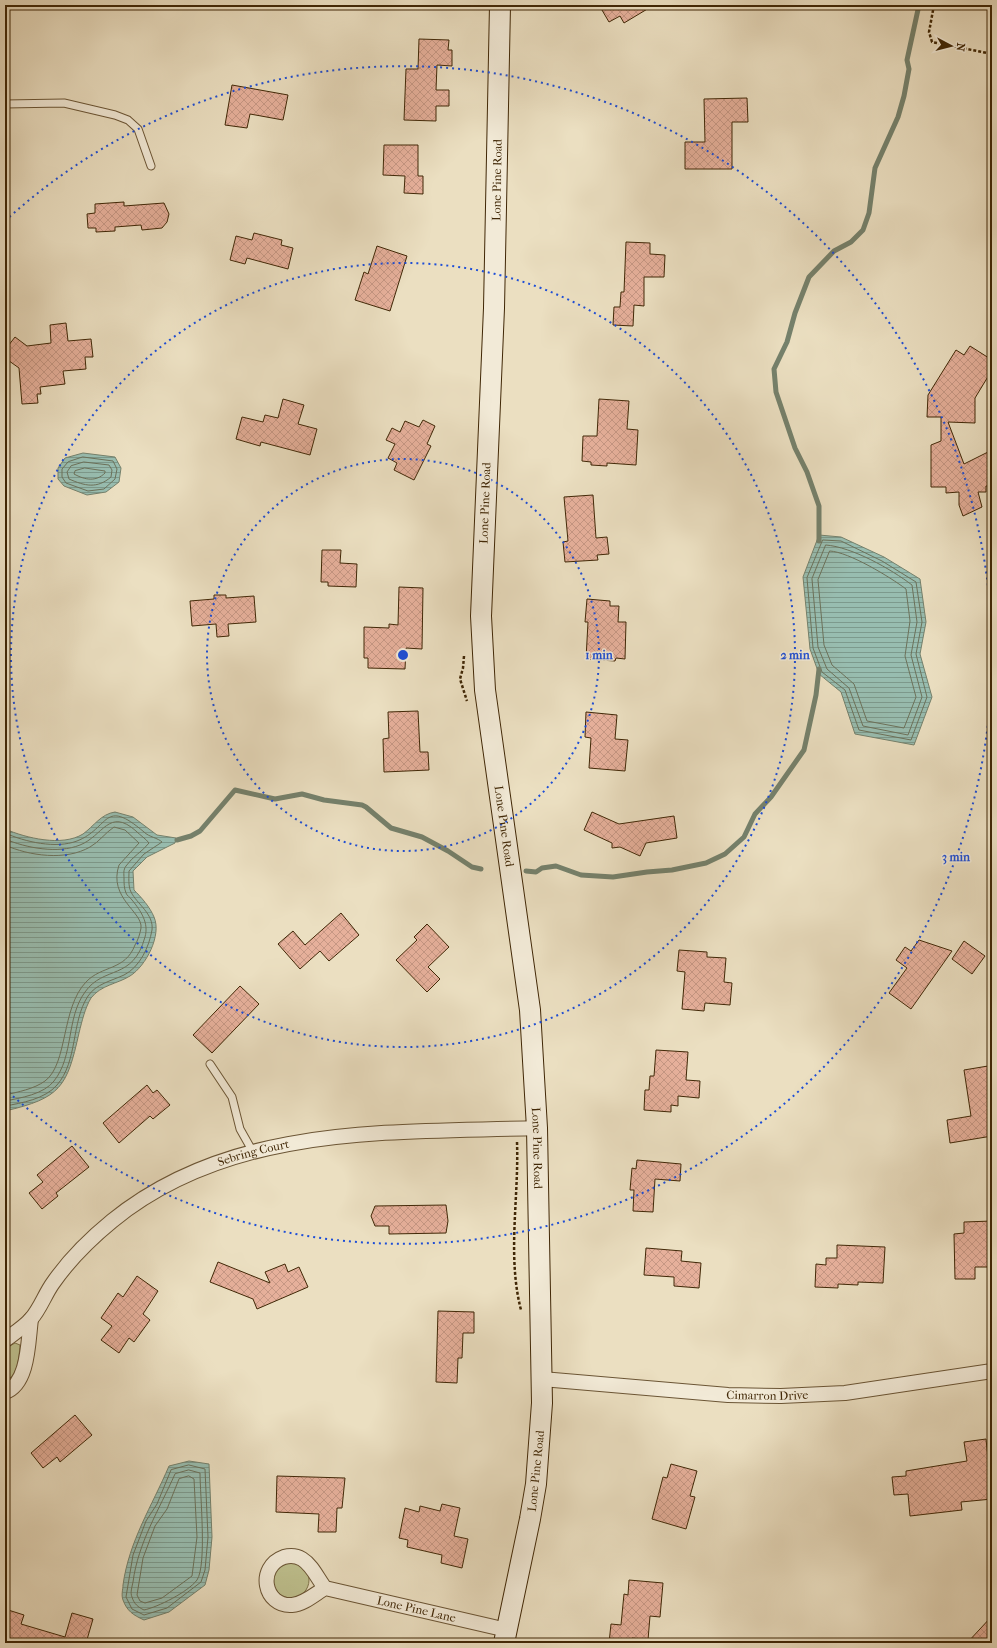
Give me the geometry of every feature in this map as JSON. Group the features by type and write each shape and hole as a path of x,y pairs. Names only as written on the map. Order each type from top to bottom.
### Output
{"street":[{"name":"Lone Pine Road","path":"500,5 494,308 482,569 481,646 491,742 530,1010 537,1128 542,1379 542,1403 536,1484 522,1565 506,1636"},
{"name":"Sebring Court","path":"5,1340 31,1319 53,1283 67,1265 113,1220 136,1204 178,1180 217,1164 253,1152 284,1144 341,1135 537,1128"},
{"name":"Sebring Court","path":"5,1392 11,1390 17,1385 24,1369 31,1319"},
{"name":"Cimarron Drive","path":"542,1379 728,1395 782,1396 852,1392 992,1371"},
{"name":"Lone Pine Lane","path":"325,1588 506,1636"}],"lane":[{"path":"5,104 64,103 115,115 128,120 138,129 151,166"},
{"path":"210,1064 232,1097 240,1129 253,1152"}],"path":[{"path":"934,5 929,32 932,42 992,54"},
{"path":"517,1144 515,1208 516,1290 523,1316"}],"green space":[{"path":"15,1343 20,1345 17,1366 13,1375 5,1381 5,1349"},
{"path":"295,1562 304,1567 308,1573 308,1587 304,1593 295,1598 287,1598 278,1593 274,1587 273,1576 278,1567 284,1563"}],"water":[{"path":"83,453 115,457 121,468 119,482 106,492 87,495 64,486 58,479 58,468 65,458"},
{"path":"819,535 841,537 884,557 920,579 926,622 920,654 932,697 914,745 855,734 841,692 819,674 810,649 803,577"},
{"path":"115,812 133,817 157,835 176,838 175,843 147,857 133,871 134,890 150,910 156,924 156,932 151,950 142,965 130,976 99,990 91,998 84,1015 70,1066 65,1078 58,1087 50,1095 38,1101 5,1111 5,829 33,838 55,841 65,840 83,834 106,815"},
{"path":"189,1461 209,1464 212,1537 209,1570 205,1585 169,1612 144,1620 129,1610 122,1598 123,1585 130,1553 169,1466"}],"building":[{"path":"599,5 654,5 624,23 620,16 609,22"},
{"path":"419,39 449,40 448,50 452,50 452,66 437,65 436,90 449,90 449,106 436,106 436,121 404,120 406,69 418,69"},
{"path":"232,85 288,95 283,120 250,114 247,128 225,125"},
{"path":"747,98 748,122 732,122 732,169 685,169 685,142 705,142 704,99"},
{"path":"384,145 418,145 418,176 423,176 423,194 404,193 405,176 383,175"},
{"path":"124,202 124,206 164,203 169,214 167,222 162,228 142,230 141,225 115,227 115,231 96,232 96,228 88,228 87,214 95,213 95,204"},
{"path":"254,233 282,240 281,245 293,248 288,269 247,258 245,264 230,260 236,236 252,240"},
{"path":"626,242 650,243 650,254 665,255 664,277 644,277 644,306 634,305 633,326 613,325 614,307 620,307 621,292 624,292"},
{"path":"377,246 407,256 390,311 355,300 364,272 368,274"},
{"path":"66,323 68,341 91,339 93,357 85,357 86,369 63,371 65,384 40,387 41,394 37,394 38,403 22,404 19,368 5,358 5,350 15,337 27,346 51,343 50,325"},
{"path":"970,346 992,360 992,370 975,398 975,423 948,422 964,464 992,450 992,486 986,486 986,492 978,492 982,507 963,516 959,505 959,492 946,493 946,487 931,487 931,445 941,441 941,417 927,417 928,395 956,350 964,355"},
{"path":"283,399 304,405 298,424 317,429 310,455 261,442 260,446 236,439 242,417 263,422 265,415 278,418"},
{"path":"599,399 629,401 627,429 638,430 636,465 607,463 607,466 591,465 591,462 582,461 583,436 597,436"},
{"path":"423,420 435,426 427,444 431,446 414,480 394,470 397,463 388,458 395,444 386,440 392,428 400,432 405,421 419,427"},
{"path":"593,495 596,538 607,537 609,554 597,555 598,560 565,562 563,542 568,541 564,497"},
{"path":"322,550 341,550 340,563 357,564 356,587 328,586 328,582 321,582"},
{"path":"399,587 423,588 422,649 406,648 405,669 368,668 368,658 364,658 364,627 389,628 389,624 398,625"},
{"path":"214,595 226,595 226,598 254,596 256,622 228,624 229,636 217,637 216,624 192,626 190,601 214,599"},
{"path":"587,599 610,601 610,606 619,606 618,622 626,622 625,659 616,658 615,661 586,659 588,622 585,622"},
{"path":"418,711 420,752 428,752 429,770 384,772 383,739 389,738 388,712"},
{"path":"586,712 617,715 615,739 628,740 625,771 589,768 591,738 585,737"},
{"path":"592,812 619,824 674,816 677,838 646,843 640,856 620,847 612,848 612,843 584,830"},
{"path":"341,913 359,935 329,961 320,951 300,969 278,944 293,931 305,945"},
{"path":"427,924 449,947 428,967 440,979 427,992 396,960 417,940 414,937"},
{"path":"919,940 952,951 911,1009 889,993 907,968 896,960 905,947 911,951"},
{"path":"964,941 985,956 972,974 952,959"},
{"path":"679,950 707,952 707,957 726,958 724,982 732,983 730,1005 705,1003 704,1011 682,1009 685,972 677,971"},
{"path":"240,986 259,1004 212,1053 193,1035"},
{"path":"656,1050 688,1052 686,1080 700,1081 699,1098 678,1096 678,1106 671,1105 671,1112 644,1110 645,1090 649,1090 650,1076 654,1076"},
{"path":"988,1066 992,1092 992,1136 950,1143 947,1120 971,1116 964,1070"},
{"path":"147,1085 153,1093 157,1090 170,1105 153,1119 150,1116 119,1143 103,1123"},
{"path":"72,1146 89,1167 56,1193 58,1196 42,1209 29,1193 43,1182 37,1175"},
{"path":"637,1160 681,1164 680,1181 655,1179 653,1212 633,1211 634,1190 630,1190 632,1168 636,1169"},
{"path":"446,1205 448,1221 446,1233 389,1234 389,1226 375,1226 371,1216 375,1206"},
{"path":"992,1221 992,1267 975,1267 975,1279 955,1279 954,1234 964,1233 964,1222"},
{"path":"837,1245 885,1247 883,1283 858,1282 858,1285 838,1284 838,1288 815,1287 816,1264 826,1265 826,1258 837,1258"},
{"path":"646,1248 682,1251 681,1261 701,1263 699,1288 674,1286 674,1277 644,1275"},
{"path":"218,1262 270,1283 265,1272 285,1264 288,1272 299,1267 308,1287 257,1309 253,1299 210,1282"},
{"path":"137,1276 158,1291 143,1314 150,1320 134,1342 129,1338 119,1353 101,1340 112,1326 101,1318 118,1293 123,1297"},
{"path":"438,1311 474,1312 474,1333 463,1333 462,1358 458,1358 457,1383 436,1382"},
{"path":"75,1415 92,1435 60,1462 57,1457 43,1468 31,1453"},
{"path":"986,1439 992,1499 961,1502 962,1510 910,1516 908,1494 894,1495 892,1477 906,1476 906,1471 967,1461 964,1442"},
{"path":"671,1464 697,1471 690,1496 695,1497 686,1529 652,1519 663,1477 667,1478"},
{"path":"277,1476 345,1478 342,1508 337,1508 336,1532 318,1532 319,1514 276,1512"},
{"path":"442,1504 460,1508 454,1536 468,1539 462,1568 441,1563 442,1555 407,1547 408,1540 399,1538 405,1508 419,1512 420,1506 440,1511"},
{"path":"629,1580 663,1583 660,1617 650,1616 648,1640 632,1638 632,1643 609,1643 611,1624 621,1625 624,1594 628,1595"},
{"path":"5,1609 24,1615 21,1624 65,1637 72,1613 93,1619 86,1643 5,1643"},
{"path":"992,1616 992,1643 967,1643"}],"waterway":[{"path":"819,541 819,506 807,472 795,448 776,392 774,369 787,342 795,313 809,277 834,251 851,242 863,230 869,213 875,168 898,117 904,96 909,69 907,60 919,5"},
{"path":"526,871 536,872 542,868 556,866 581,875 613,877 672,870 706,863 725,854 744,837 755,814 771,797 804,750 816,695 819,669"},
{"path":"177,840 191,836 200,831 235,790 275,799 302,794 324,800 362,805 391,828 422,837 448,851 472,867 481,869"}]}
